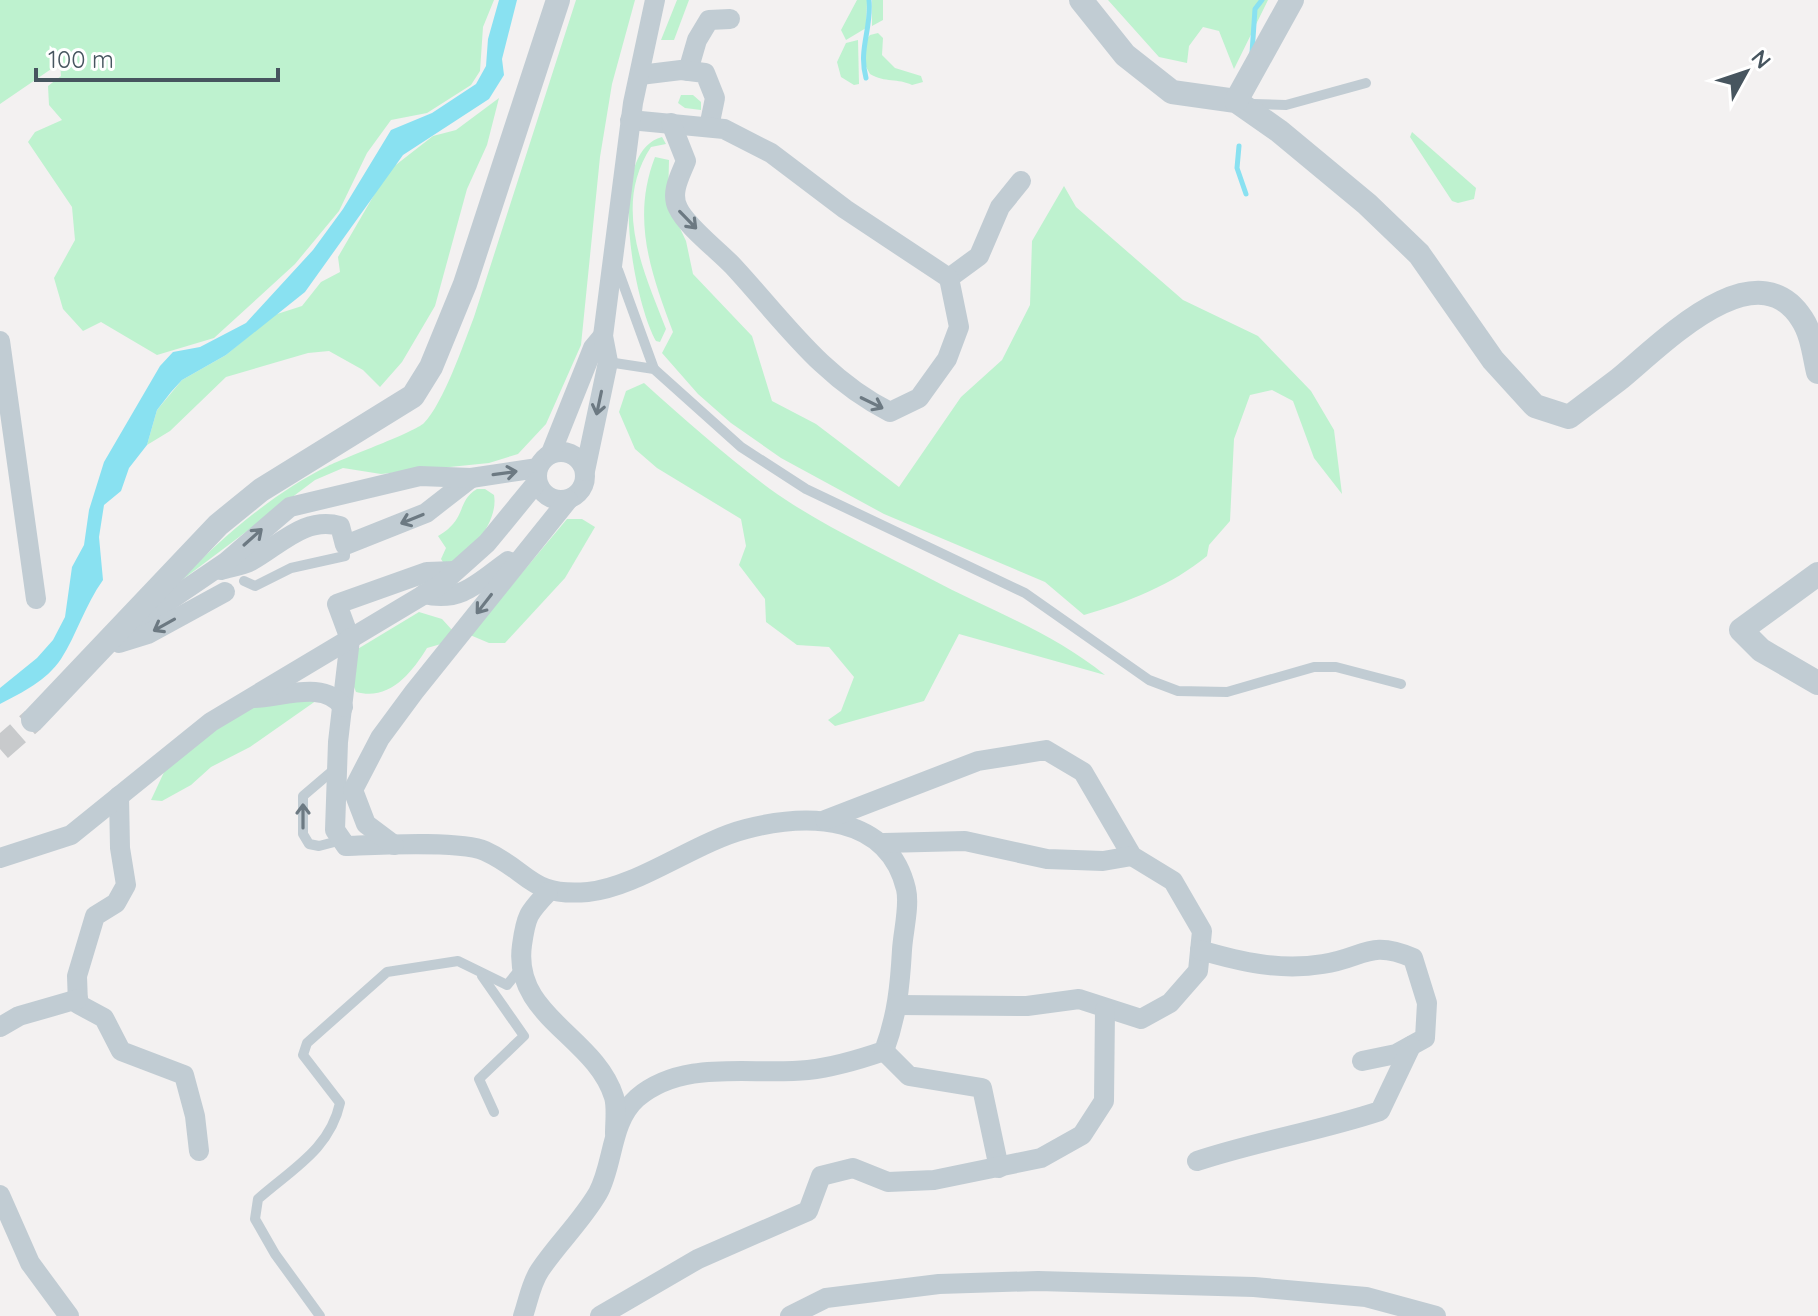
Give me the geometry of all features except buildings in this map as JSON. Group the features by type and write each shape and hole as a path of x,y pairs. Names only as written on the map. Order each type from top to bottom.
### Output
{"street":[{"path":"33,720 218,525 261,490 413,396 431,367 465,284 558,0"},
{"path":"394,845 366,824 353,790 380,738 550,522 568,500 582,491 608,362 603,336 615,260 630,120 655,0"},
{"path":"1081,0 1125,55 1172,92 1236,101 1279,131 1367,204 1419,254 1493,360 1535,406 1569,417 1655,346 1708,308 1749,293 1775,297 1801,317 1818,372"},
{"path":"1236,101 1292,0"},
{"path":"688,71 709,20 730,19"},
{"path":"640,75 688,71 705,73 715,98 709,127"},
{"path":"630,120 671,123 724,129 771,153 845,209 949,278 959,327 947,359 919,398 890,412 860,397 776,319 736,270 678,209 675,191 686,161 671,123"},
{"path":"949,278 979,256 1000,207 1021,181"},
{"path":"603,336 593,348 542,468 487,543 455,571 420,585 385,586 337,604 350,639 337,767 335,830 346,846 394,845 483,850 548,892 591,892 744,829 796,819 842,823 884,843 965,841 1047,859 1103,861 1132,856"},
{"path":"0,341 36,599"},
{"path":"100,649 211,572 290,507 392,481 420,476 471,478 542,468 574,455 585,471"},
{"path":"542,468 552,499 568,500"},
{"path":"211,572 248,563 305,527 327,522 340,526 345,545 426,513 471,478"},
{"path":"420,585 445,599 468,590 521,551 550,522"},
{"path":"1818,574 1741,630 1761,650 1818,683"},
{"path":"0,858 71,835 211,722 394,611 420,585"},
{"path":"385,586 394,611"},
{"path":"100,649 148,634 225,592"},
{"path":"251,698 323,690 336,696 343,707"},
{"path":"822,822 978,761 1046,750 1083,772 1132,856 1173,881 1202,931 1198,971 1170,1003 1141,1019 1105,1010 1079,999 1027,1006 898,1005"},
{"path":"119,796 120,848 126,885 116,903 95,916 77,976 78,1004 104,1018 121,1051 184,1075 195,1116 199,1151"},
{"path":"884,843 906,890 898,1005 884,1051"},
{"path":"548,892 526,916 520,969 530,996 601,1072 614,1098 615,1134"},
{"path":"1200,950 1252,966 1324,964 1387,947 1413,958 1427,1003 1425,1038 1396,1054 1362,1061"},
{"path":"0,1027 19,1016 78,999"},
{"path":"600,1316 698,1259 808,1211 821,1176 853,1168 888,1182 934,1180 1041,1158 1082,1135 1104,1101 1105,1010"},
{"path":"1197,1161 1257,1141 1331,1127 1380,1111 1411,1046"},
{"path":"523,1316 538,1273 578,1225 600,1188 615,1134 636,1099 674,1077 728,1071 805,1070 849,1064 884,1051"},
{"path":"884,1051 909,1076 982,1088 999,1168"},
{"path":"0,1195 30,1263 69,1316"},
{"path":"790,1316 826,1298 939,1284 1038,1281 1268,1288 1366,1297 1436,1316"}],"lane":[{"path":"1236,101 1271,107 1366,83"},
{"path":"615,260 622,289 654,369 741,447 806,489 1025,593 1149,680 1178,691 1227,692 1314,667 1336,667 1401,684"},
{"path":"608,362 654,369"},
{"path":"244,581 255,586 291,568 345,556 345,545"},
{"path":"337,767 303,796 303,834 309,844 319,846 342,840"},
{"path":"320,1316 275,1254 255,1219 258,1199 325,1143 336,1120 340,1103 303,1055 307,1043 387,972 458,961 507,985 520,969"},
{"path":"479,972 524,1036 479,1079 494,1112"}],"green space":[{"path":"0,0 494,0 483,27 480,71 471,85 427,113 391,120 367,153 339,211 295,264 214,338 157,355 101,322 83,331 63,309 54,278 75,240 72,207 28,142 35,132 62,120 49,105 48,86 61,76 60,63 0,104"},
{"path":"576,0 635,0 612,84 600,157 581,345 546,424 518,454 489,463 381,474 343,468 315,480 178,583 230,533 287,489 328,466 418,427 431,414 452,373 474,317"},
{"path":"677,0 689,0 674,40 661,40"},
{"path":"857,0 867,0 866,28 846,40 841,30"},
{"path":"872,0 883,0 883,20 872,26"},
{"path":"1108,0 1268,0 1234,69 1219,31 1203,27 1189,46 1187,63 1159,57"},
{"path":"878,33 883,38 882,55 895,68 921,76 923,82 912,85 870,74 864,63 863,44 870,35"},
{"path":"858,40 859,84 854,85 841,77 837,62 846,43"},
{"path":"681,95 693,95 701,102 701,110 685,108 678,103"},
{"path":"499,98 487,145 467,189 435,306 402,362 380,387 363,370 329,351 308,353 226,377 170,431 147,445 157,410 182,380 226,355 274,315 302,306 321,282 340,272 338,257 388,171 433,136 456,130"},
{"path":"1412,132 1476,188 1474,199 1458,203 1452,201 1410,137"},
{"path":"662,137 666,144 651,147 640,169 634,192 633,215 641,262 666,329 660,342 656,341 648,323 633,265 629,199 634,170 644,149"},
{"path":"655,157 669,160 668,203 686,241 693,274 752,336 772,401 816,424 899,487 961,397 1002,360 1030,305 1032,241 1064,186 1076,207 1183,300 1258,336 1311,391 1334,430 1342,494 1314,458 1293,401 1272,390 1250,395 1234,439 1230,521 1209,545 1207,556 1149,592 1084,615 1045,582 884,514 781,458 731,423 698,394 662,353 673,332 651,267 644,224 648,180"},
{"path":"644,383 722,451 789,502 868,547 1064,646 1105,675 959,634 924,701 835,726 828,720 841,711 854,677 829,647 797,645 766,622 765,599 739,565 746,546 741,519 657,468 635,449 619,412 626,391"},
{"path":"477,489 485,489 494,495 492,516 472,546 445,565 441,559 446,548 438,536 454,523 466,499"},
{"path":"567,519 582,519 595,527 565,578 505,643 489,643 470,635"},
{"path":"419,612 442,619 452,630 441,644 427,648 406,676 389,689 368,694 356,692 351,679 356,650"},
{"path":"320,698 250,747 211,767 191,785 162,801 151,800 166,768 248,705"}],"water":[{"path":"499,0 517,0 502,59 504,75 489,99 403,155 305,292 226,355 182,380 171,392 157,410 147,445 129,468 121,491 104,505 99,537 103,580 67,649 41,680 0,704 0,688 37,658 53,640 65,617 72,567 84,545 89,510 104,462 160,366 173,352 200,347 246,323 313,250 343,209 391,130 432,113 476,84 486,66 488,39"}],"waterway":[{"path":"866,78 864,58 869,0"},
{"path":"1252,53 1255,9 1262,0"},
{"path":"1239,146 1237,168 1246,194"}],"tunnel":[{"path":"0,749 33,720"}]}
